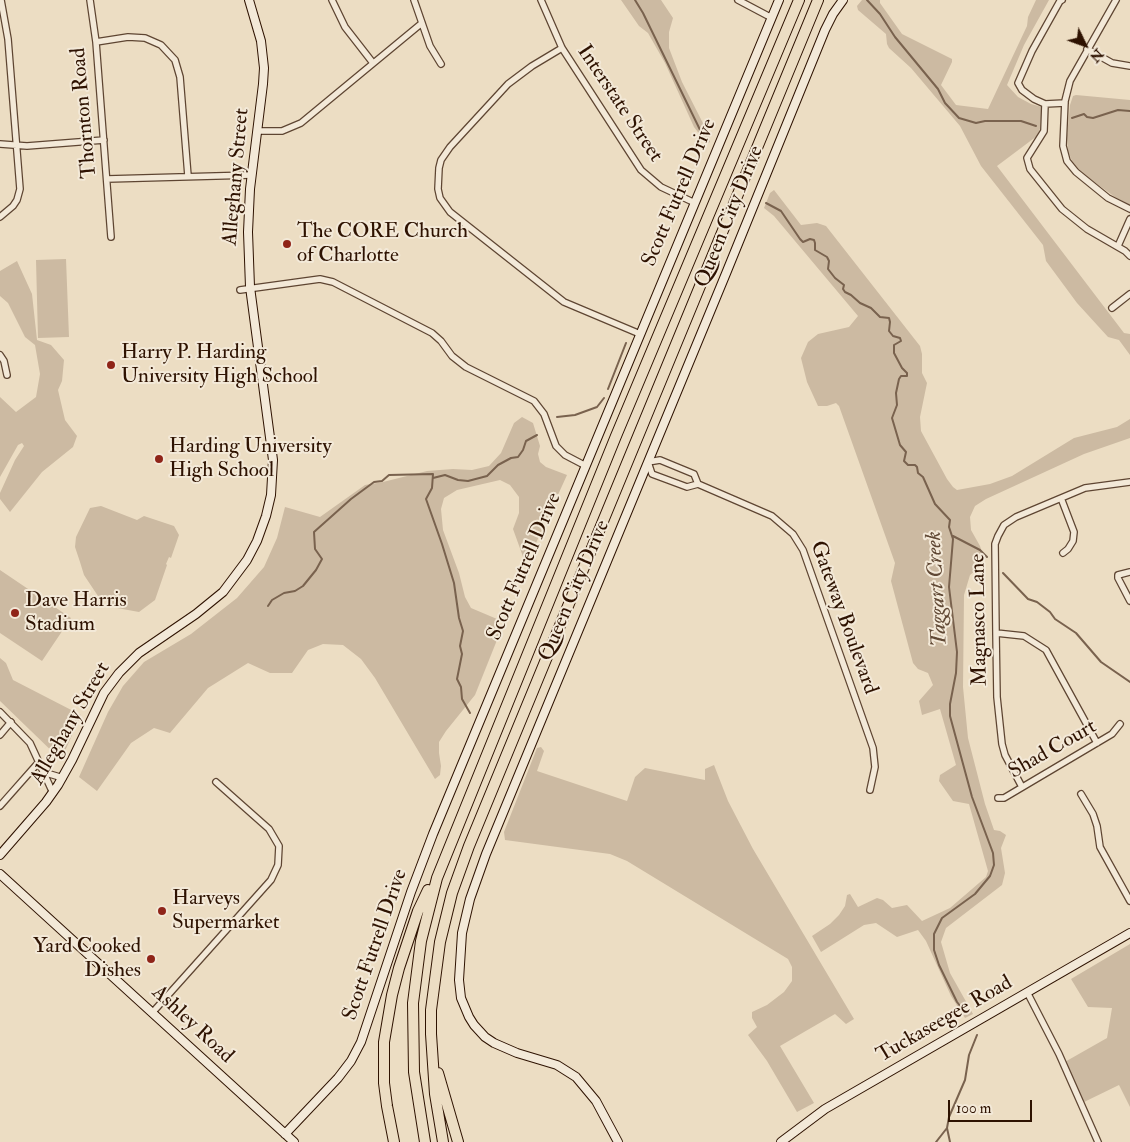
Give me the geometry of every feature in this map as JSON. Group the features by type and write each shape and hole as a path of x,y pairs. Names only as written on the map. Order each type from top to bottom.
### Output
{"highway":[{"path":"425,1142 414,1072 414,1003 425,921 434,886 624,418 799,0"},
{"path":"443,1142 435,1094 431,1034 433,990 440,942 452,893 464,858 818,0"},
{"path":"394,1142 386,1106 383,1067 383,1050 388,1016 408,939 428,889 447,851"},
{"path":"431,1034 441,1088 458,1142"}],"street":[{"path":"0,216 13,206 19,194 8,39 1,0"},
{"name":"Thornton Road","path":"90,0 96,42 112,237"},
{"name":"Alleghany Street","path":"0,855 53,793 63,778 104,693 119,673 138,653 196,614 223,592 247,560 261,533 271,495 273,460 250,287 248,232 252,175 263,84 263,57 259,33 249,0"},
{"path":"332,0 345,27 373,63"},
{"path":"414,0 430,46 441,64"},
{"name":"Interstate Street","path":"541,0 562,48 644,174 661,188 695,203"},
{"path":"738,0 772,18"},
{"name":"Scott Futrell Drive","path":"285,1134 338,1078 361,1042 411,892 433,834 779,0"},
{"name":"Queen City Drive","path":"618,1142 596,1101 588,1089 576,1077 557,1066 494,1043 479,1031 469,1017 461,998 459,980 462,933 466,911 486,854 825,30 843,0"},
{"path":"1062,0 1032,51 1018,83 1022,90 1045,104 1065,103"},
{"path":"1116,0 1070,81 1065,103 1063,146 1072,168 1084,180 1108,198 1130,209"},
{"path":"257,131 282,131 297,126 422,23"},
{"path":"96,42 128,37 144,38 161,45 175,60 180,77 188,176"},
{"path":"562,48 532,66 508,84 450,147 438,168 437,180 440,198 450,212 564,302 640,334"},
{"path":"1087,49 1112,63 1130,66"},
{"path":"1045,104 1044,130 1027,158 1030,169 1062,210 1087,229 1126,251 1130,256"},
{"path":"0,144 16,146 104,140"},
{"path":"107,179 252,175"},
{"path":"1118,246 1130,219"},
{"path":"240,290 250,287 320,279 333,282 432,334 441,341 452,356 466,367 534,401 544,414 556,446 565,455 586,466"},
{"path":"1112,308 1130,294"},
{"path":"0,355 4,361 7,375"},
{"name":"Gateway Boulevard","path":"698,484 694,474 660,460 648,462 652,474 688,487 698,484 772,516 794,534 803,550 873,748 875,768 870,790"},
{"name":"Magnasco Lane","path":"1022,787 1004,755 997,697 996,544 1000,530 1016,517 1085,488 1130,482"},
{"path":"1061,498 1074,532 1073,541 1063,553"},
{"path":"1130,572 1118,575 1130,601"},
{"path":"996,633 1024,636 1046,650 1096,743"},
{"path":"0,712 12,722 30,744 53,793"},
{"path":"0,735 12,722"},
{"name":"Shad Court","path":"998,798 1004,798 1112,734 1120,724"},
{"path":"0,806 38,763"},
{"path":"43,772 63,778"},
{"path":"152,1013 271,880 278,866 279,846 269,829 216,782"},
{"path":"1082,794 1093,814 1100,847 1130,901"},
{"name":"Ashley Road","path":"0,874 294,1142"},
{"name":"Tuckaseegee Road","path":"781,1142 825,1109 1130,933"},
{"path":"1027,992 1059,1054 1098,1142"}],"shaded area":[{"path":"621,0 661,0 673,18 669,32 669,48 682,82 709,135 710,142 707,144 694,127 665,63 648,33 639,26"},
{"path":"862,0 880,0 880,3 902,34 952,59 941,85 956,105 988,109 1027,26 1028,17 1036,0 1049,0 1024,45 1007,85 1018,97 1042,107 1040,129 1037,136 997,166 1124,333 1130,334 1130,355 1119,340 1108,337 1077,303 1046,261 1043,245 981,166 960,126 911,68 889,48 886,34 858,10 857,6"},
{"path":"1073,96 1130,100 1130,205 1115,197 1083,174 1072,161 1068,151 1067,136 1070,105"},
{"path":"774,190 801,225 817,223 826,226 920,346 922,373 927,383 920,417 921,431 947,479 957,490 990,484 1012,476 1074,438 1117,427 1130,419 1130,438 1084,454 986,499 975,506 970,517 971,530 984,558 982,565 970,575 964,595 963,687 968,738 985,804 994,830 1006,835 1001,848 1005,873 1002,885 946,928 941,942 950,973 973,1014 965,1018 951,996 926,941 918,930 897,937 876,923 864,925 821,952 812,936 830,924 839,915 845,906 847,895 850,894 858,907 877,898 883,900 892,908 907,905 922,921 950,908 986,877 988,871 969,804 953,801 939,781 940,775 956,765 940,709 922,715 919,701 933,685 928,673 918,669 913,663 891,581 895,563 839,406 836,403 818,406 807,382 801,358 808,342 818,334 849,327 858,316 774,216 764,208 770,193"},
{"path":"66,259 69,337 38,338 36,260"},
{"path":"17,261 32,294 37,340 51,345 64,360 62,381 58,390 65,420 77,436 73,447 42,472 10,512 0,499 0,493 15,460 24,446 22,443 18,445 0,477 0,397 16,412 36,397 40,374 35,345 25,337 8,303 0,296 0,271"},
{"path":"522,417 533,423 540,446 538,454 540,462 546,467 567,475 526,565 513,529 519,513 519,497 510,485 500,480 457,490 444,498 441,509 443,530 459,573 465,597 471,608 497,619 499,635 475,695 439,742 440,775 435,779 375,678 361,659 343,645 323,644 308,650 292,673 270,673 248,663 208,688 170,733 154,728 131,743 97,791 79,777 108,712 123,686 144,662 191,634 237,598 264,567 277,538 285,507 320,517 365,485 427,471 472,470 489,466 501,453 514,423"},
{"path":"101,506 137,520 144,516 174,526 179,535 171,558 169,557 166,564 155,600 139,612 117,608 98,596 84,575 75,547 76,537 90,508"},
{"path":"0,570 71,618 42,661 0,633"},
{"path":"0,658 6,663 13,680 81,715 61,760 0,701"},
{"path":"541,747 544,751 537,771 627,801 635,777 645,768 705,780 705,769 714,765 728,801 753,849 854,1019 846,1024 835,1014 780,1046 814,1103 797,1112 767,1061 748,1035 757,1027 752,1018 752,1012 767,1005 784,992 792,981 792,967 788,959 627,861 610,854 505,840 504,832 537,748"},
{"path":"1130,944 1130,1107 1119,1085 1082,1103 1063,1063 1107,1038 1112,1008 1088,1007 1071,979"}],"waterway":[{"name":"Taggart Creek","path":"635,0 705,140"},
{"path":"867,0 938,89 945,103 959,118 976,123 985,121 1021,121 1036,126"},
{"path":"1072,118 1084,114 1087,117 1093,118 1118,110 1130,111"},
{"name":"Taggart Creek","path":"766,203 781,211 803,242 810,239 814,240 815,250 827,257 829,261 828,269 844,285 843,289 845,292 860,303 871,308 880,317 889,318 889,331 893,336 900,338 901,341 894,345 894,353 907,373 907,376 901,376 899,379 896,393 897,405 892,418 900,445 906,452 904,461 908,465 915,465 917,467 918,473 923,477 935,504 950,520 949,527 953,539 949,587 957,652 950,716 972,797 993,853 994,865 990,876 975,894 942,918 934,934 934,950 939,965 957,1002 965,1012"},
{"path":"608,389 626,343"},
{"path":"557,417 575,415 597,407 604,398"},
{"path":"433,478 445,475 458,480 468,481 487,476 498,465 511,458 518,457 526,441 537,435"},
{"path":"268,606 272,600 284,593 295,591 303,586 316,570 322,559 315,549 314,532 351,499 374,482 382,481 389,475 433,474 432,488 426,499 454,583 459,618 463,631 460,646 462,654 457,679 461,687 462,699 470,713"},
{"path":"953,536 980,550 987,557"},
{"path":"1003,573 1028,599 1037,602 1050,612 1055,619 1076,633 1101,662 1130,682"},
{"name":"Taggart Creek","path":"950,1142 947,1128 949,1117 965,1080 969,1055 977,1035"},
{"path":"936,1142 947,1128"}],"place":[{"name":"The CORE Church of Charlotte","path":"287,244"},
{"name":"Harry P. Harding University High School","path":"111,365"},
{"name":"Harding University High School","path":"159,459"},
{"name":"Dave Harris Stadium","path":"15,613"},
{"name":"Harveys Supermarket","path":"162,911"},
{"name":"Yard Cooked Dishes","path":"151,959"}]}
